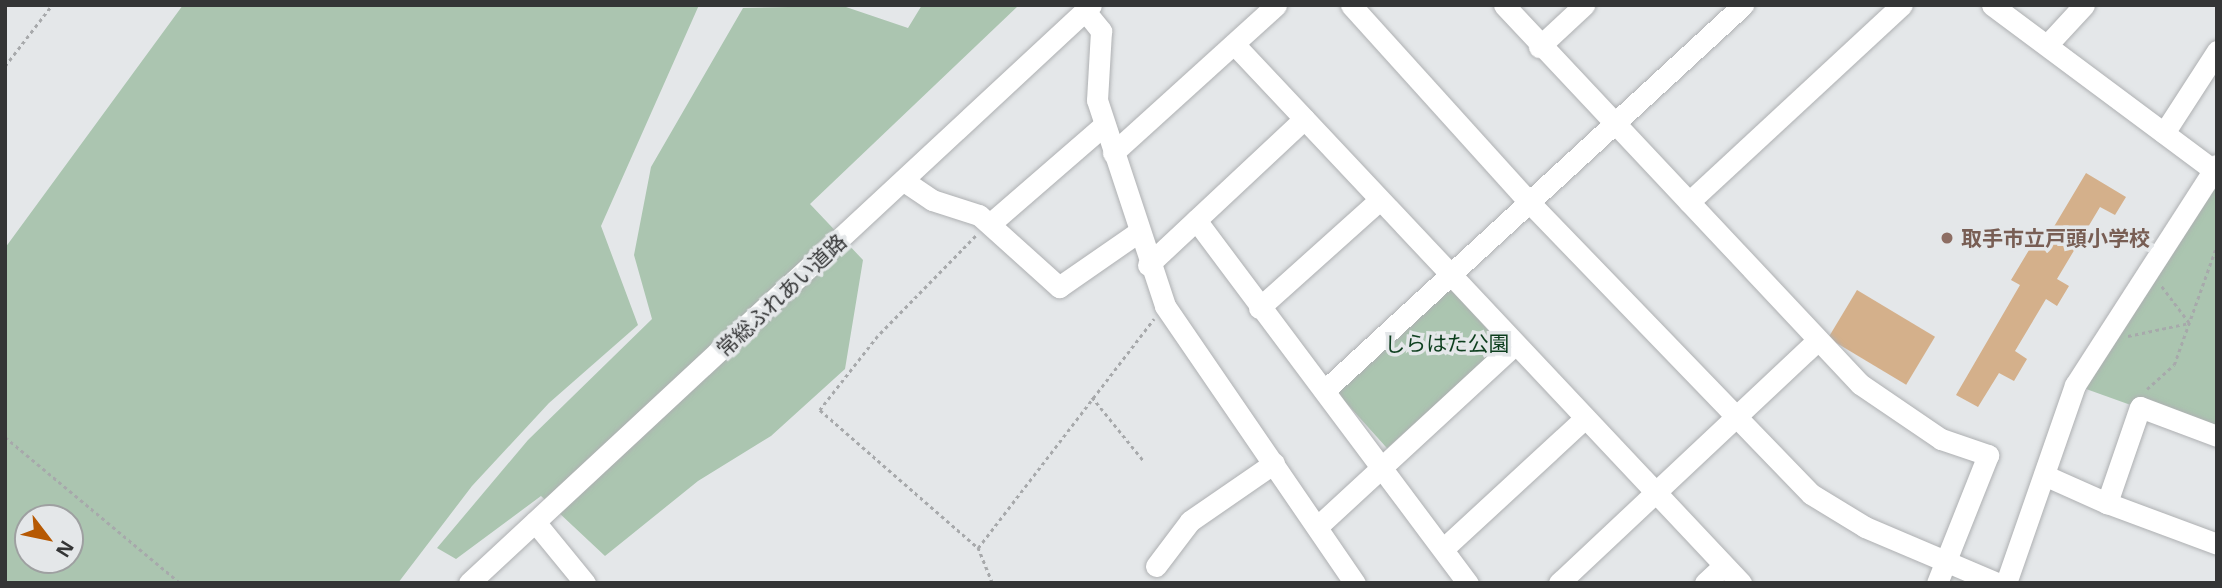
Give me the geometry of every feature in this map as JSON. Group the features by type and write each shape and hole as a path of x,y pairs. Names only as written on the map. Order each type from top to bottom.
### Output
{"street":[{"path":"1113,153 1276,5"},
{"path":"1351,5 1529,202 1811,494 1865,527 1997,583"},
{"path":"1504,5 1539,47 1818,340 1894,409 1941,439 1988,455 1937,583"},
{"path":"1539,47 1584,5"},
{"path":"1324,391 1743,5"},
{"path":"1689,202 1902,5"},
{"path":"1992,5 2216,170 2144,274 2075,386 2006,583"},
{"path":"2048,44 2084,5"},
{"path":"1088,8 1101,31 1097,100 1137,233 1165,306 1356,583"},
{"name":"常総ふれあい道路","path":"469,583 1088,8"},
{"path":"1234,44 1377,202 1653,496 1741,583"},
{"path":"2164,133 2217,51"},
{"path":"1148,265 1304,119"},
{"path":"991,223 1104,125"},
{"path":"904,181 932,200 991,223 1059,287 1137,233"},
{"path":"1259,308 1377,202"},
{"path":"1196,220 1259,308 1468,583"},
{"path":"1559,583 1818,340"},
{"path":"1317,527 1514,345"},
{"path":"2108,503 2140,407 2217,436"},
{"path":"1443,549 1583,420"},
{"path":"1156,566 1190,521 1274,463"},
{"path":"2044,475 2108,503 2217,544"},
{"path":"535,522 584,583"},
{"path":"1705,583 1723,566"}],"path":[{"path":"5,66 52,5"},
{"path":"991,223 878,336 820,410 978,548 992,583"},
{"path":"2140,407 2149,383 2174,365 2217,245"},
{"path":"2144,274 2165,289 2189,323"},
{"path":"978,548 1092,397 1165,306"},
{"path":"2104,339 2189,323"},
{"path":"1092,397 1143,460"},
{"path":"5,437 180,583"}],"green space":[{"path":"183,5 699,5 601,226 638,325 549,403 472,486 398,583 5,583 5,248"},
{"path":"922,5 1019,5 810,204 863,260 845,369 771,436 698,481 605,556 541,496 456,559 437,548 528,440 652,319 634,255 651,167 743,8 843,6 908,28"},
{"path":"2217,172 2217,436 2075,385"},
{"name":"しらはた公園","path":"1450,288 1502,345 1387,448 1336,391"}],"building":[{"path":"2086,173 2126,197 2115,215 2100,207 2057,279 2069,286 2057,306 2046,299 2015,351 2027,359 2014,381 1999,373 1978,407 1956,395 2020,285 2011,280 2035,240 2043,245"},
{"path":"1857,290 1935,337 1906,385 1828,338"}],"place":[{"name":"取手市立戸頭小学校","path":"1947,238"}]}
